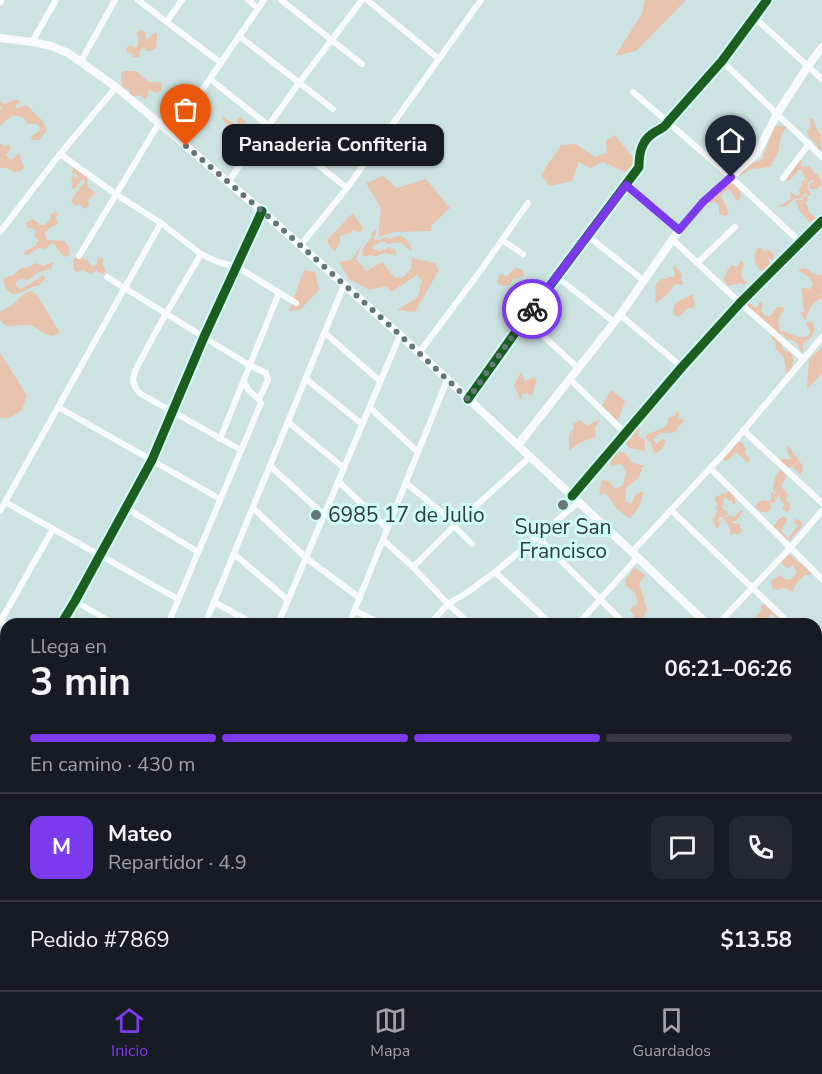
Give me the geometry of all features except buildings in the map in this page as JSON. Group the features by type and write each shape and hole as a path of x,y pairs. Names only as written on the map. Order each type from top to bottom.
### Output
{"main road":[{"path":"0,38 51,46 68,53 116,87 262,211 400,334 635,554 700,618"},
{"path":"518,445 620,315 679,230 703,202 758,153 777,114 822,47"}],"street":[{"path":"32,42 56,0"},
{"path":"81,61 115,0"},
{"path":"138,0 221,63"},
{"path":"167,21 182,0"},
{"path":"248,0 258,8"},
{"path":"172,134 264,0"},
{"path":"281,0 362,63"},
{"path":"228,182 362,0"},
{"path":"367,0 439,59"},
{"path":"300,246 347,188 481,0"},
{"path":"468,399 639,167 643,144 653,133 663,129 722,61 767,0"},
{"path":"754,17 822,79"},
{"path":"239,36 333,109"},
{"path":"722,61 822,157"},
{"path":"210,79 347,188"},
{"path":"0,232 60,154 116,87"},
{"path":"633,92 731,177 800,242"},
{"path":"79,256 159,123"},
{"path":"783,178 809,144"},
{"path":"60,154 161,223 201,254 237,267 296,303"},
{"path":"626,185 679,230"},
{"path":"418,353 528,203"},
{"path":"65,618 152,460 204,337 262,211"},
{"path":"0,511 161,223"},
{"path":"572,496 740,303 821,223"},
{"path":"697,262 735,227"},
{"path":"588,236 643,280"},
{"path":"672,239 803,359"},
{"path":"502,240 523,254"},
{"path":"201,254 133,376 134,383 136,390 141,394 241,450"},
{"path":"557,277 614,322"},
{"path":"107,278 268,376 259,399 261,403 170,618"},
{"path":"207,618 344,285"},
{"path":"220,439 279,293"},
{"path":"620,315 682,367"},
{"path":"525,319 578,368"},
{"path":"325,333 380,381"},
{"path":"280,618 400,334"},
{"path":"583,618 671,510 822,337"},
{"path":"306,379 362,424"},
{"path":"570,379 626,433"},
{"path":"352,618 447,380"},
{"path":"244,381 250,393 259,399"},
{"path":"58,407 220,499"},
{"path":"369,407 418,452"},
{"path":"288,422 344,468"},
{"path":"743,430 822,503"},
{"path":"413,567 455,525 531,456"},
{"path":"270,466 324,515"},
{"path":"710,468 822,579"},
{"path":"338,481 388,529"},
{"path":"406,483 455,525 472,544"},
{"path":"5,502 178,599"},
{"path":"435,618 448,604 495,572 579,502"},
{"path":"126,508 198,552"},
{"path":"253,508 306,558 360,598"},
{"path":"671,510 784,618"},
{"path":"724,618 822,511"},
{"path":"2,618 52,529"},
{"path":"537,537 619,618"},
{"path":"383,540 463,618"},
{"path":"234,554 288,600"},
{"path":"495,572 545,618"},
{"path":"75,601 104,618"},
{"path":"214,602 243,618"},
{"path":"355,611 370,618"}],"shaded area":[{"path":"645,0 686,0 636,51 615,56 642,14"},
{"path":"141,30 146,32 147,41 152,34 157,33 156,48 147,51 144,47 139,57 133,57 126,48 131,45 137,47 139,38 136,33"},
{"path":"136,71 149,82 160,82 162,90 157,93 149,90 145,99 139,95 133,97 129,93 129,88 126,90 122,85 121,73"},
{"path":"15,99 21,105 18,103 15,109 26,105 41,119 47,130 39,140 32,140 31,137 40,130 39,126 28,124 24,118 13,115 0,126 2,107 0,107 0,101 5,104"},
{"path":"222,116 236,125 238,118 241,117 247,124 242,128 245,132 243,137 236,134 234,137 233,150 231,150 232,146 228,137 230,127"},
{"path":"809,118 813,119 821,134 822,149 818,150 809,137 807,131 811,127"},
{"path":"775,126 787,126 781,136 778,153 770,167 751,169 740,176 745,166 762,159"},
{"path":"615,135 636,162 625,172 603,162 591,168 579,162 572,181 550,186 541,175 561,145 576,144 595,157 607,153 606,141"},
{"path":"0,143 11,147 6,155 10,159 20,153 24,167 22,170 15,172 0,168"},
{"path":"801,160 800,166 809,166 814,174 817,173 822,183 818,189 810,189 810,183 813,182 814,175 813,180 809,181 807,190 811,194 809,196 805,193 803,197 807,196 809,200 805,202 809,212 815,217 815,221 809,222 799,210 796,200 803,200 803,198 794,199 784,206 777,206 791,199 790,192 797,196 800,195 801,182 806,179 801,170 790,180 787,179 794,166"},
{"path":"73,167 87,176 88,187 95,192 88,200 89,206 83,209 80,204 75,206 71,201 85,181 81,179 77,187 71,188 73,184 71,177 78,177 72,173"},
{"path":"383,176 397,188 426,179 450,208 431,226 432,231 394,232 378,237 381,208 366,183"},
{"path":"729,182 738,188 741,196 738,201 729,190 721,196 729,213 726,216 719,214 719,205 714,202 710,203 709,200"},
{"path":"55,212 58,214 56,217 58,224 45,232 45,236 47,240 64,241 69,247 69,255 65,257 53,242 45,249 38,248 24,255 25,251 35,246 39,240 34,236 36,231 28,228 26,223 33,219 45,225 51,214"},
{"path":"354,213 363,230 359,232 352,230 351,233 340,236 335,252 327,239"},
{"path":"376,230 373,237 375,240 398,236 407,240 412,251 400,242 388,244 381,242 372,248 380,251 389,247 396,251 396,255 384,253 366,257 362,255 363,249"},
{"path":"362,245 356,259 366,271 382,262 394,277 402,278 411,269 412,258 435,263 439,270 415,312 397,310 418,297 422,281 417,275 391,292 386,286 370,290 349,279 339,262 351,260"},
{"path":"760,247 765,252 771,251 774,256 773,260 768,258 770,263 766,270 760,270 755,261 756,252"},
{"path":"78,256 87,260 91,266 95,266 97,259 101,258 104,260 102,264 106,271 103,274 97,270 91,274 84,270 76,272 73,264"},
{"path":"742,260 744,265 741,272 742,278 747,282 745,285 741,283 729,286 723,279 727,271 732,265 737,267"},
{"path":"53,262 52,268 37,273 28,280 20,279 15,284 21,289 44,275 45,279 40,285 14,294 7,289 3,281 5,277 12,276 21,268 36,263 43,266"},
{"path":"674,266 682,275 683,283 673,286 658,302 655,302 656,284 662,278 674,277"},
{"path":"515,268 522,269 524,276 513,279 506,286 499,285 497,281 500,274 507,276"},
{"path":"805,268 814,274 822,275 822,298 813,304 806,320 800,313 805,311 802,288 810,289 813,285 810,278 798,270"},
{"path":"304,270 315,272 319,290 300,310 289,311"},
{"path":"31,291 37,295 60,333 53,336 31,325 6,326 0,320 0,312"},
{"path":"692,294 695,304 693,308 688,308 679,317 673,314 676,302"},
{"path":"761,301 763,304 761,310 765,316 770,316 777,307 783,307 784,310 778,320 781,332 785,331 798,337 804,337 810,334 807,322 813,323 815,329 813,334 802,344 804,351 801,352 796,342 786,339 782,333 782,336 745,303 748,302 756,308"},
{"path":"771,334 784,350 792,355 793,370 789,374 785,370 783,357 776,348"},
{"path":"822,347 822,373 807,390 809,359"},
{"path":"0,353 27,395 22,410 9,418 0,416"},
{"path":"521,372 525,381 534,377 537,381 534,393 531,396 527,393 522,394 521,401 514,385"},
{"path":"611,390 625,401 618,421 602,406"},
{"path":"677,411 678,419 683,419 684,422 677,431 657,436 653,440 657,444 662,439 666,440 663,448 657,453 653,452 652,444 646,435 666,426 669,418"},
{"path":"600,419 595,428 596,437 581,442 569,451 569,434 574,429 573,424 580,420 587,426"},
{"path":"634,425 640,426 638,436 645,440 645,451 629,448 624,441 631,439"},
{"path":"736,442 741,442 746,448 745,453 751,461 747,462 736,452 726,462 724,460 723,456"},
{"path":"788,445 803,466 801,475 793,467 785,467 780,459 791,459 787,450"},
{"path":"624,452 633,463 645,466 641,468 638,478 626,488 625,501 631,504 636,494 644,491 639,507 630,519 617,509 606,493 599,495 602,480 608,481 616,489 623,485 626,471 621,464 611,466 610,460 615,453"},
{"path":"782,470 786,475 781,486 788,495 786,499 790,509 787,512 782,508 784,505 780,494 774,498 775,503 770,503 771,507 768,512 760,511 755,506 762,500 771,500 771,492 777,493 774,492 774,483 776,475"},
{"path":"729,491 734,494 736,503 733,504 724,497 722,508 728,512 725,516 727,519 727,516 734,517 741,510 743,511 736,521 732,521 734,524 740,524 743,531 739,534 730,534 730,528 722,517 718,520 720,524 718,528 714,524 713,518 718,511 715,497"},
{"path":"784,516 787,520 781,531 788,538 798,526 794,520 803,522 790,540 787,540 774,526"},
{"path":"789,554 811,573 810,576 806,574 800,580 793,592 784,588 778,590 772,588 771,581 780,575 790,580 797,572 793,565 787,568 781,562"},
{"path":"634,568 646,575 639,583 647,610 643,618 636,618 630,610 638,603 635,593 625,585 626,579"},
{"path":"765,604 781,618 776,618 772,614 768,618 755,618 761,606"}],"cycle path":[{"path":"468,399 639,167 640,153 645,141 665,126 722,61 767,0"},
{"path":"65,618 152,460 204,337 262,211"},
{"path":"572,496 740,303 822,221"}],"way so far":[{"path":"186,146 405,339 468,399 532,309"}],"place":[{"name":"Panaderia Confiteria","path":"186,146"},
{"name":"Super San Francisco","path":"563,505"},
{"name":"6985 17 de Julio","path":"316,515"}],"route":[{"path":"532,309 626,185 679,230 703,202 731,177"}]}
